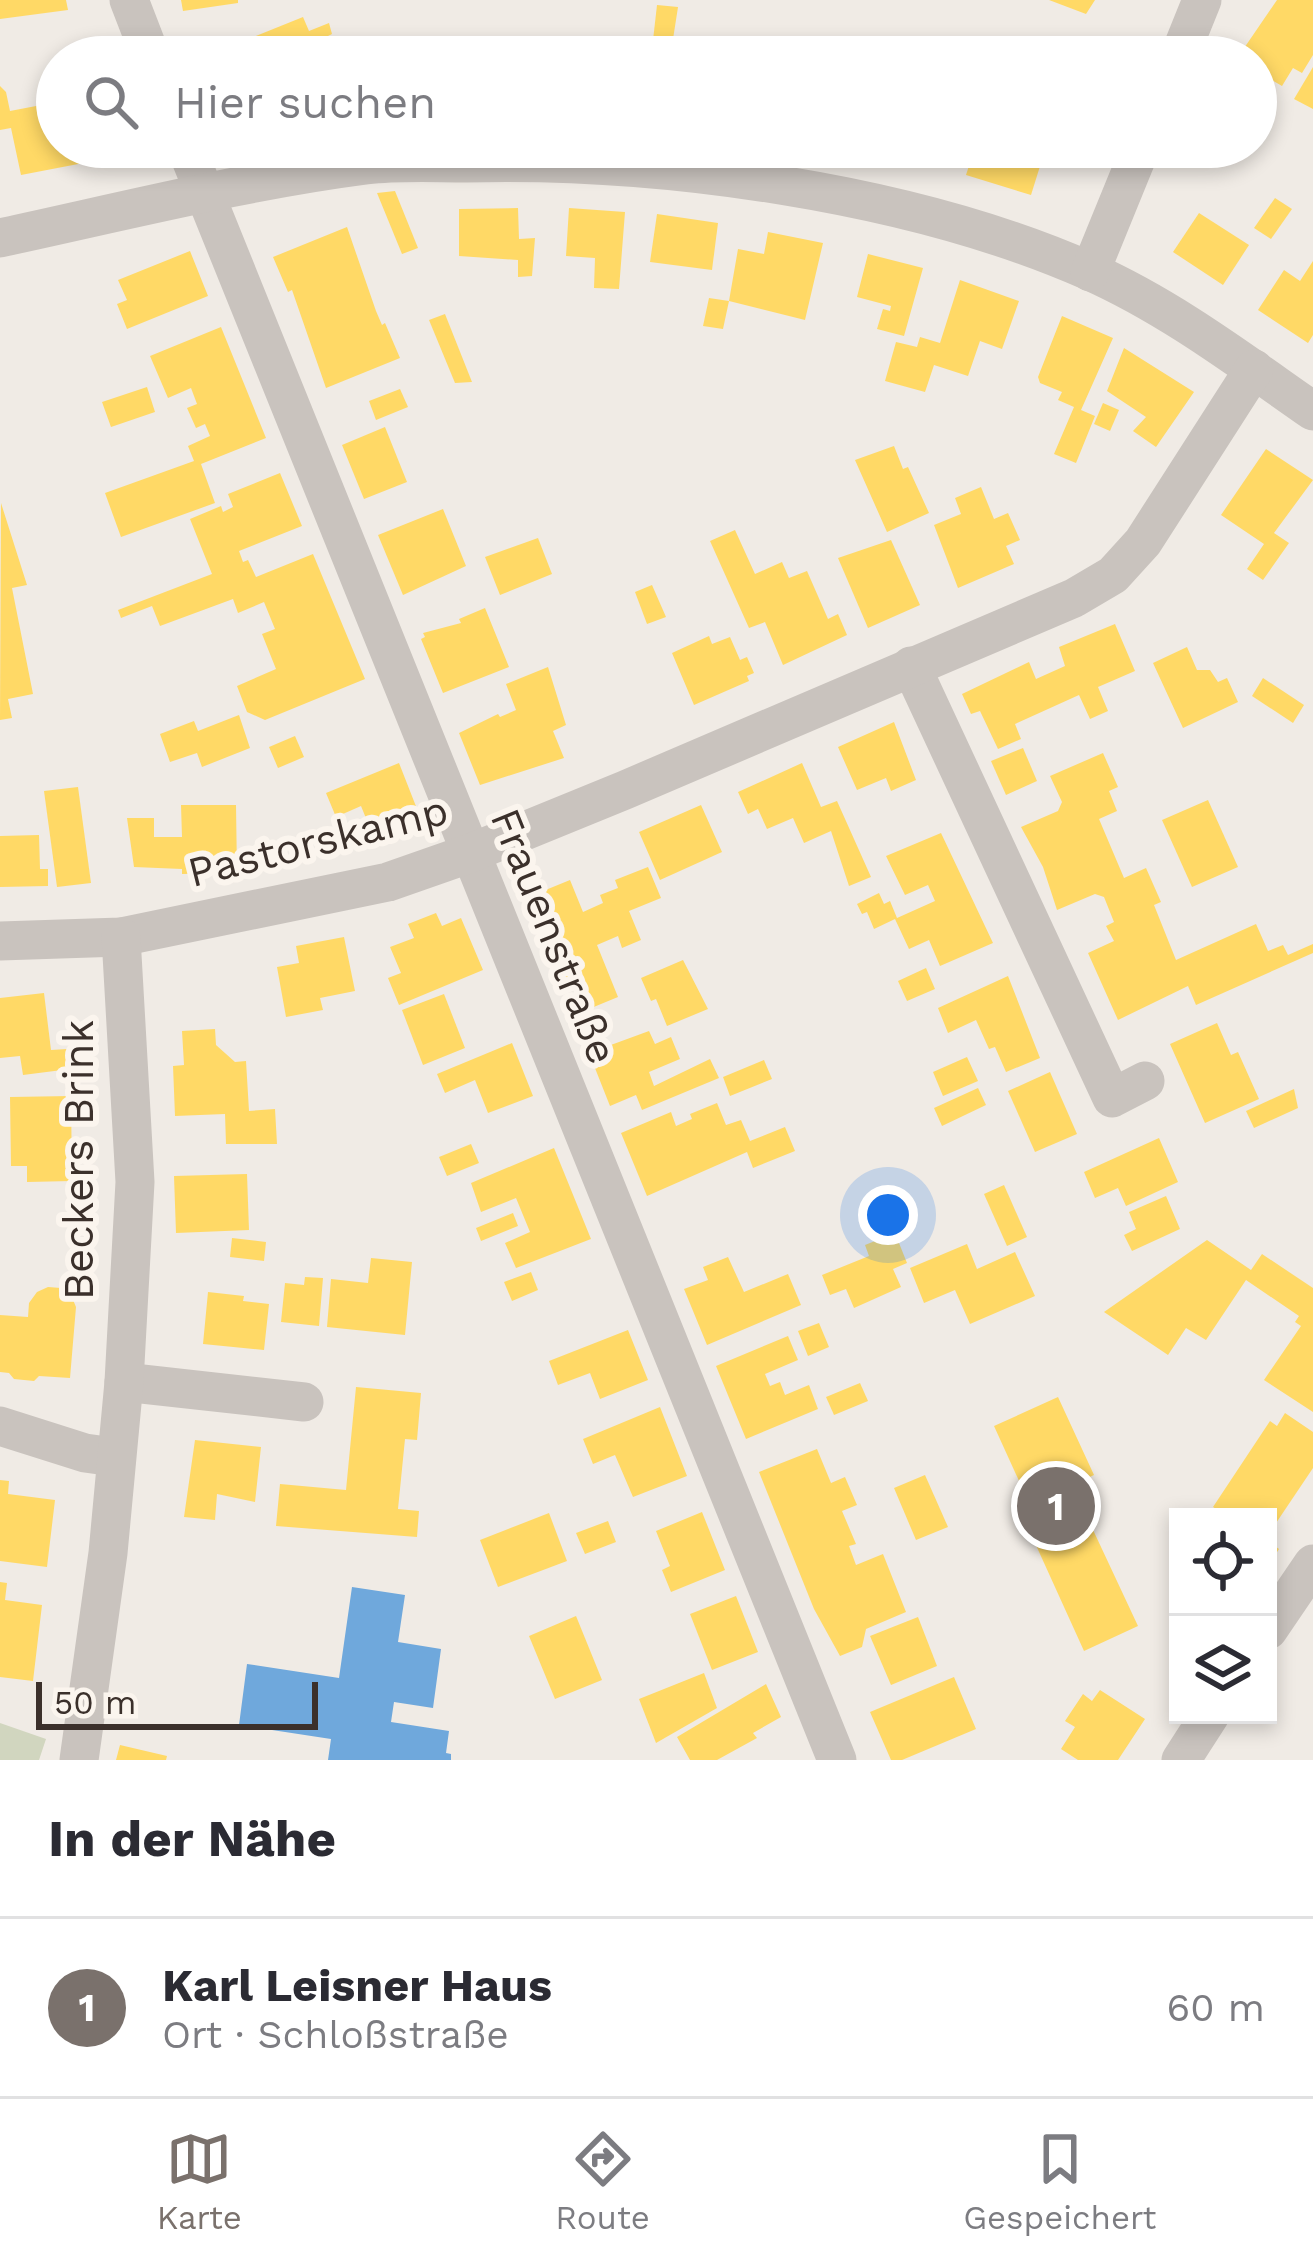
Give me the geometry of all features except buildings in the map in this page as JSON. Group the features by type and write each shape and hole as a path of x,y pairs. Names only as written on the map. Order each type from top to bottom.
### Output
{"street":[{"path":"129,0 143,36"},
{"path":"1187,36 1202,0"},
{"name":"Frauenstraße","path":"194,168 837,1760"},
{"path":"0,238 352,168"},
{"path":"638,168 709,175 856,201 994,235 1090,272 1170,313 1313,410"},
{"path":"1090,272 1133,168"},
{"name":"Pastorskamp","path":"0,941 121,937 388,882 468,854 1074,598 1113,574 1143,542 1253,369"},
{"path":"911,667 1112,1098 1145,1081"},
{"name":"Beckers Brink","path":"79,1760 108,1553 135,1182 121,937"},
{"path":"124,1382 304,1402"},
{"path":"0,1426 85,1453 114,1457"},
{"path":"1277,1618 1311,1573"},
{"path":"1181,1760 1204,1724"}],"green space":[{"path":"0,1723 46,1739 39,1760 0,1760"}],"place":[{"name":"Karl Leisner Haus","path":"1056,1506"}]}
